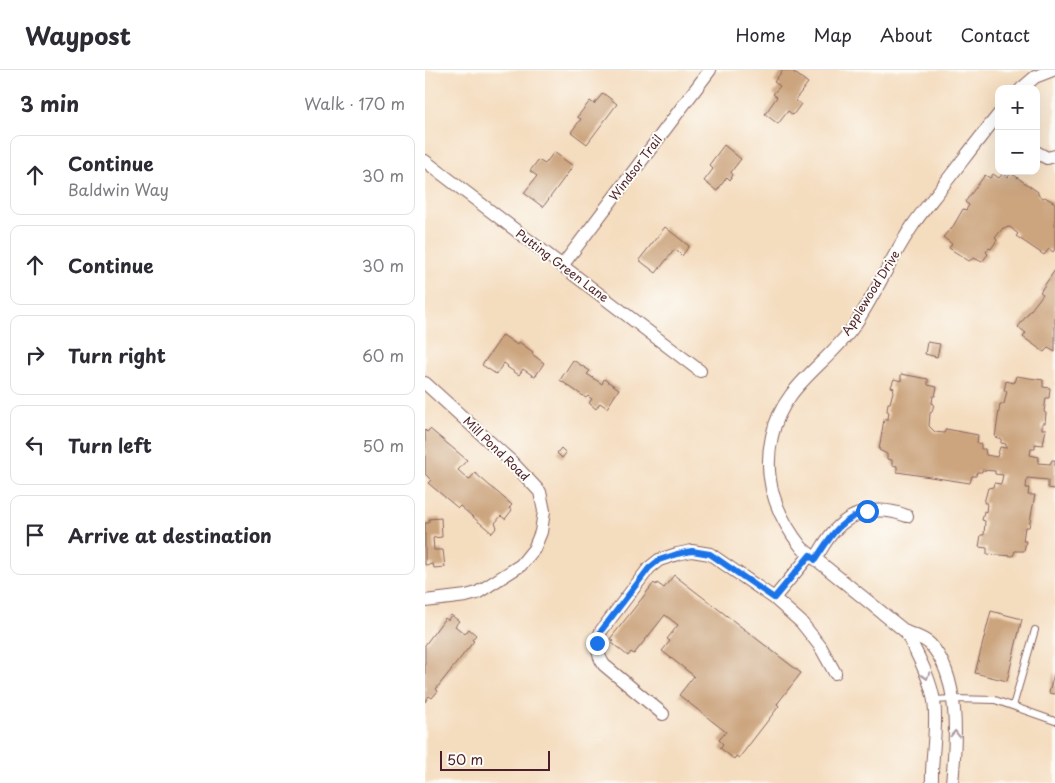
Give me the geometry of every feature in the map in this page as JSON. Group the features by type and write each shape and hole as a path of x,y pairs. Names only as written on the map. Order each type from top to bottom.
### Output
{"street":[{"name":"Windsor Trail","path":"562,266 710,70"},
{"path":"1026,85 1035,77 1053,70"},
{"name":"Applewood Drive","path":"952,783 955,721 953,699 945,669 930,644 906,632 812,557 789,532 773,497 769,459 772,437 785,402 797,386 833,351 854,326 913,225 995,122"},
{"path":"1040,154 1047,158 1055,156"},
{"name":"Putting Green Lane","path":"425,161 700,371"},
{"name":"Mill Pond Road","path":"425,383 513,462 540,492 544,511 541,532 534,549 521,565 477,593 425,601"},
{"path":"774,598 835,530 854,516 867,511 883,510 895,511 907,516"},
{"path":"663,714 604,665 598,655 597,643 601,631 649,568 659,560 677,554 692,551 710,554 774,598 801,622 820,646 835,673"},
{"name":"Applewood Drive","path":"906,632 925,670 934,700 935,720 931,783"}],"lane":[{"path":"1013,706 1035,630"},
{"path":"934,700 995,700 1055,720"}],"building":[{"path":"783,70 791,70 808,83 795,100 801,104 793,115 788,111 778,124 765,114 777,97 773,94 780,86 774,82"},
{"path":"603,93 617,104 587,144 571,132 581,119 577,117 590,101 594,104"},
{"path":"724,145 741,159 731,172 733,175 730,180 727,177 717,191 704,181 713,169 709,165"},
{"path":"554,152 573,166 543,207 524,193 537,176 530,171 538,160 545,164"},
{"path":"993,174 999,178 1001,175 1008,177 1014,175 1038,192 1038,195 1055,203 1055,249 1053,252 1049,249 1044,255 1016,236 1018,234 1010,227 1003,228 995,238 997,240 991,249 989,248 986,252 988,254 982,262 974,258 969,261 949,248 952,244 943,237 951,230 963,209 966,210 969,205 965,202 985,175 990,178"},
{"path":"665,227 689,246 682,256 675,249 656,273 639,260"},
{"path":"1055,270 1055,352 1048,348 1044,352 1023,337 1026,333 1018,327 1043,294 1040,292"},
{"path":"503,335 517,345 519,342 544,363 535,377 523,369 519,375 504,363 496,374 482,365"},
{"path":"927,342 940,344 937,357 925,354"},
{"path":"573,360 590,371 587,374 602,384 604,379 619,389 607,408 600,403 596,409 589,403 592,399 588,396 586,398 560,380"},
{"path":"901,374 928,379 928,385 937,387 935,396 933,396 932,403 934,404 930,413 929,426 935,432 944,433 946,429 978,435 977,443 981,444 981,449 985,449 986,455 997,457 1000,447 1006,448 1006,444 1001,443 1001,439 995,437 1000,404 1004,404 1007,391 1004,391 1006,381 1014,383 1016,376 1043,380 1043,387 1050,388 1044,412 1046,413 1045,423 1042,423 1042,429 1046,429 1043,445 1035,444 1035,449 1031,449 1030,455 1039,457 1038,463 1050,464 1052,460 1055,460 1055,489 1048,488 1048,480 1027,478 1026,488 1029,488 1028,495 1035,495 1029,527 1025,527 1023,541 1026,541 1024,551 1015,551 1013,556 987,554 987,548 979,547 981,535 984,535 985,521 982,520 984,511 986,512 987,503 984,503 988,488 993,487 994,483 1001,484 1003,475 995,474 995,471 982,470 982,472 977,472 976,476 972,476 970,483 897,472 897,466 892,465 892,460 887,459 887,454 879,450 884,419 888,419 888,403 890,403 894,388 891,387 894,379 901,381"},
{"path":"430,429 467,460 458,470 469,480 475,473 512,505 509,508 512,510 505,519 501,516 495,523 497,527 492,533 460,506 458,508 428,483 431,480 425,474 425,430 427,432"},
{"path":"561,448 566,453 562,458 557,453"},
{"path":"441,518 442,537 433,538 434,550 443,550 445,567 434,568 433,564 425,565 425,523 429,523 429,519"},
{"path":"674,575 801,673 777,704 779,706 739,758 736,756 734,759 720,748 723,744 719,740 726,732 679,695 694,676 662,651 670,641 667,639 678,625 665,615 634,654 631,652 628,656 612,643 614,641 610,639 654,583 664,588"},
{"path":"991,611 1022,619 1007,681 975,673"},
{"path":"451,615 459,621 455,626 465,634 469,629 476,635 472,640 474,641 436,689 438,691 432,698 429,696 425,702 425,645 445,618 448,620"},
{"path":"1055,673 1055,694 1049,693"}],"route":[{"path":"597,643 601,631 649,568 659,560 692,551 710,554 774,598 810,555 815,560 835,530 854,516 867,511"}]}
